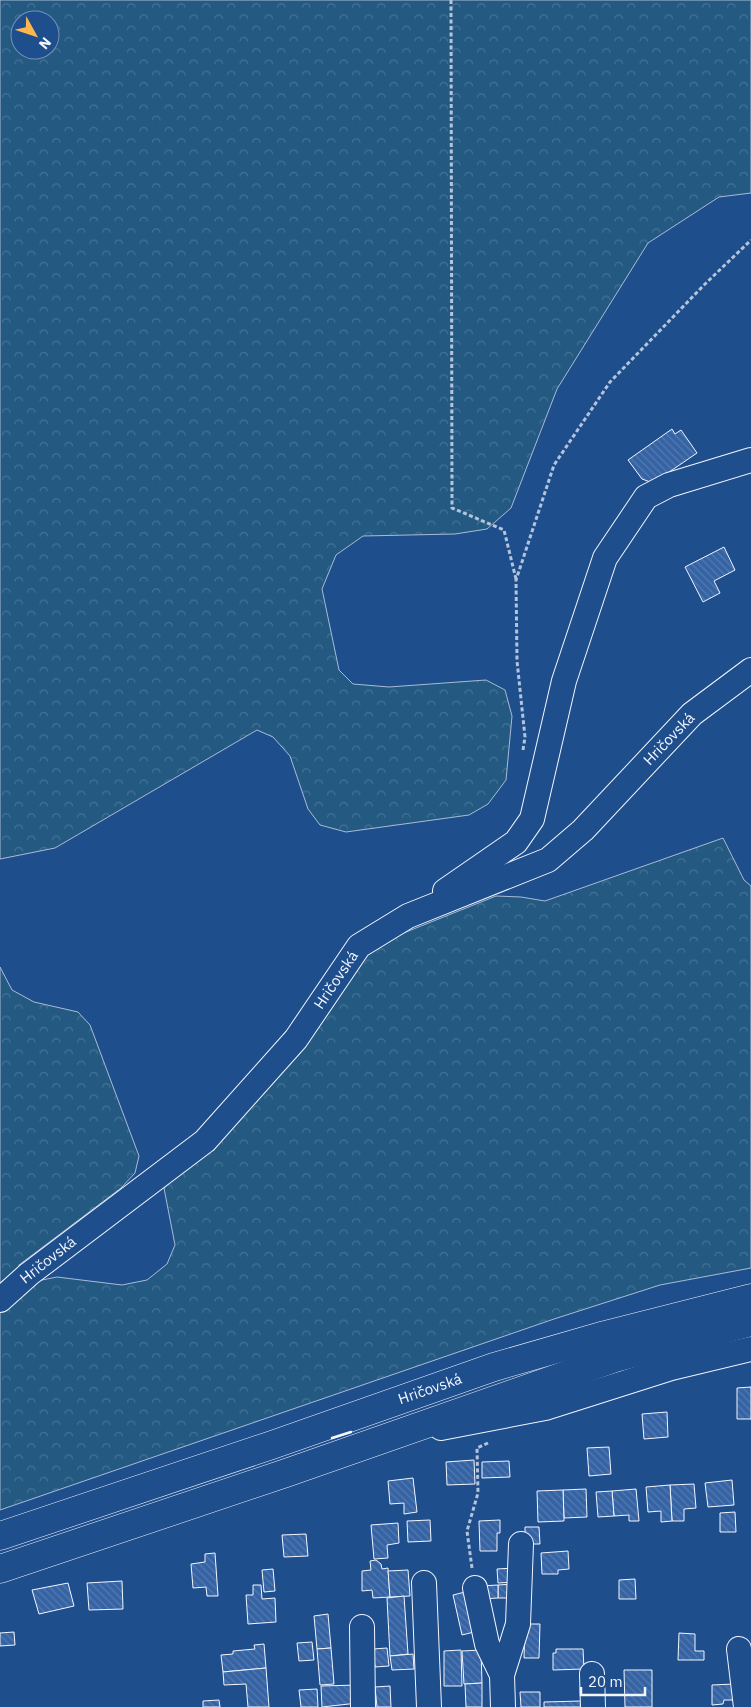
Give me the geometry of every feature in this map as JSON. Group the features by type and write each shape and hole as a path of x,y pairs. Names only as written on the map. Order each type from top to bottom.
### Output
{"main road":[{"name":"Hričovská","path":"0,1536 272,1445 494,1367 640,1325 751,1298"},
{"name":"Hričovská","path":"0,1569 394,1436 506,1394 615,1358 751,1322"}],"street":[{"path":"408,916 516,842 532,819 564,681 605,558 646,497 669,485 751,460"},
{"name":"Hričovská","path":"0,1300 29,1274 205,1141 296,1039 359,946 408,916 548,860 583,830 692,714 751,670"},
{"name":"Hričovská","path":"394,1436 528,1412 671,1368 751,1349"},
{"path":"503,1707 502,1675 518,1624 521,1544"},
{"path":"424,1583 429,1707"},
{"path":"475,1588 487,1644 502,1675"},
{"path":"362,1627 363,1707"},
{"path":"739,1649 746,1707"},
{"path":"592,1674 593,1707"}],"path":[{"path":"450,0 452,508 504,530 516,580 517,661 525,737 522,756"},
{"path":"516,580 554,464 610,382 704,285 751,240"},
{"path":"475,1588 467,1531 478,1493 476,1448 492,1442"}],"green space":[{"path":"0,0 751,0 751,193 719,197 648,243 557,389 511,508 487,529 455,534 363,536 336,555 322,589 339,670 353,684 389,687 486,680 505,690 512,716 506,780 488,804 469,815 346,832 320,825 308,809 290,756 273,737 257,730 55,848 0,859"},
{"path":"723,838 744,880 751,886 751,1268 660,1285 554,1319 0,1510 0,967 12,990 34,1002 78,1012 90,1025 139,1156 135,1173 121,1188 19,1265 17,1277 32,1282 57,1277 122,1285 147,1280 167,1264 175,1245 163,1183 362,957 381,942 496,896 521,897 545,901"}],"building":[{"path":"672,429 675,434 681,430 697,453 653,483 642,479 628,460"},
{"path":"724,547 735,570 714,581 720,593 703,602 685,567"},
{"path":"751,1387 751,1419 737,1419 737,1388"},
{"path":"667,1412 668,1437 644,1439 642,1414"},
{"path":"609,1447 611,1474 589,1476 587,1448"},
{"path":"474,1460 475,1484 447,1485 446,1462"},
{"path":"509,1461 510,1477 482,1478 482,1462"},
{"path":"413,1478 417,1512 404,1514 404,1503 390,1504 388,1481"},
{"path":"732,1480 734,1505 708,1507 705,1483"},
{"path":"694,1484 696,1508 684,1509 684,1521 672,1521 670,1485"},
{"path":"670,1485 672,1521 661,1522 661,1511 648,1512 646,1487"},
{"path":"586,1489 587,1517 564,1518 563,1490"},
{"path":"636,1489 639,1521 629,1521 629,1515 614,1516 612,1491"},
{"path":"563,1490 564,1521 538,1522 537,1491"},
{"path":"612,1491 614,1516 598,1517 596,1492"},
{"path":"735,1512 736,1532 720,1532 720,1513"},
{"path":"430,1520 431,1541 408,1542 407,1521"},
{"path":"500,1520 500,1533 497,1533 497,1551 480,1551 479,1521"},
{"path":"398,1523 399,1543 387,1545 388,1558 374,1559 371,1525"},
{"path":"525,1527 539,1527 540,1544 525,1544"},
{"path":"306,1534 308,1556 284,1557 282,1535"},
{"path":"568,1551 569,1569 558,1570 558,1574 542,1574 541,1553"},
{"path":"215,1553 218,1596 207,1596 206,1587 193,1588 191,1564 205,1562 205,1554"},
{"path":"376,1560 381,1564 382,1569 388,1568 390,1597 373,1598 372,1590 362,1591 362,1571 371,1570 370,1561"},
{"path":"514,1568 515,1582 498,1583 497,1569"},
{"path":"273,1569 275,1591 264,1592 262,1570"},
{"path":"408,1570 410,1596 390,1597 388,1571"},
{"path":"635,1579 636,1599 619,1599 619,1580"},
{"path":"122,1581 123,1609 89,1610 87,1583"},
{"path":"68,1583 74,1606 39,1614 32,1590"},
{"path":"514,1584 515,1598 498,1598 498,1585"},
{"path":"253,1585 261,1585 262,1599 275,1598 276,1622 248,1624 246,1595 253,1595"},
{"path":"498,1585 498,1598 481,1599 481,1586"},
{"path":"469,1591 478,1631 462,1635 453,1595"},
{"path":"404,1596 408,1654 390,1656 387,1598"},
{"path":"328,1614 331,1648 317,1649 314,1616"},
{"path":"525,1624 540,1624 539,1658 524,1658"},
{"path":"14,1632 15,1645 0,1646 0,1633"},
{"path":"679,1633 695,1634 695,1651 704,1651 704,1660 678,1660"},
{"path":"312,1642 314,1660 299,1661 297,1643"},
{"path":"264,1644 266,1668 223,1672 221,1655 233,1654 233,1651 255,1649 254,1645"},
{"path":"331,1648 334,1684 320,1685 317,1649"},
{"path":"387,1648 389,1666 375,1667 373,1649"},
{"path":"556,1649 583,1649 584,1669 553,1670 553,1653 556,1653"},
{"path":"461,1650 462,1686 444,1686 444,1651"},
{"path":"481,1650 482,1683 464,1684 462,1651"},
{"path":"413,1654 414,1669 392,1670 390,1656"},
{"path":"266,1668 269,1707 248,1707 246,1684 224,1685 223,1672"},
{"path":"624,1670 652,1670 652,1707 625,1707"},
{"path":"482,1683 482,1707 466,1707 465,1684"},
{"path":"734,1684 734,1700 724,1700 723,1704 712,1705 712,1685"},
{"path":"358,1685 358,1703 322,1707 321,1686"},
{"path":"390,1686 391,1707 377,1707 375,1687"},
{"path":"317,1689 318,1707 301,1707 299,1690"},
{"path":"520,1692 540,1692 540,1707 521,1707"},
{"path":"219,1700 220,1707 203,1707 203,1701"},
{"path":"581,1701 581,1707 544,1707 544,1702"}],"wall":[{"path":"332,1438 351,1432"}]}
